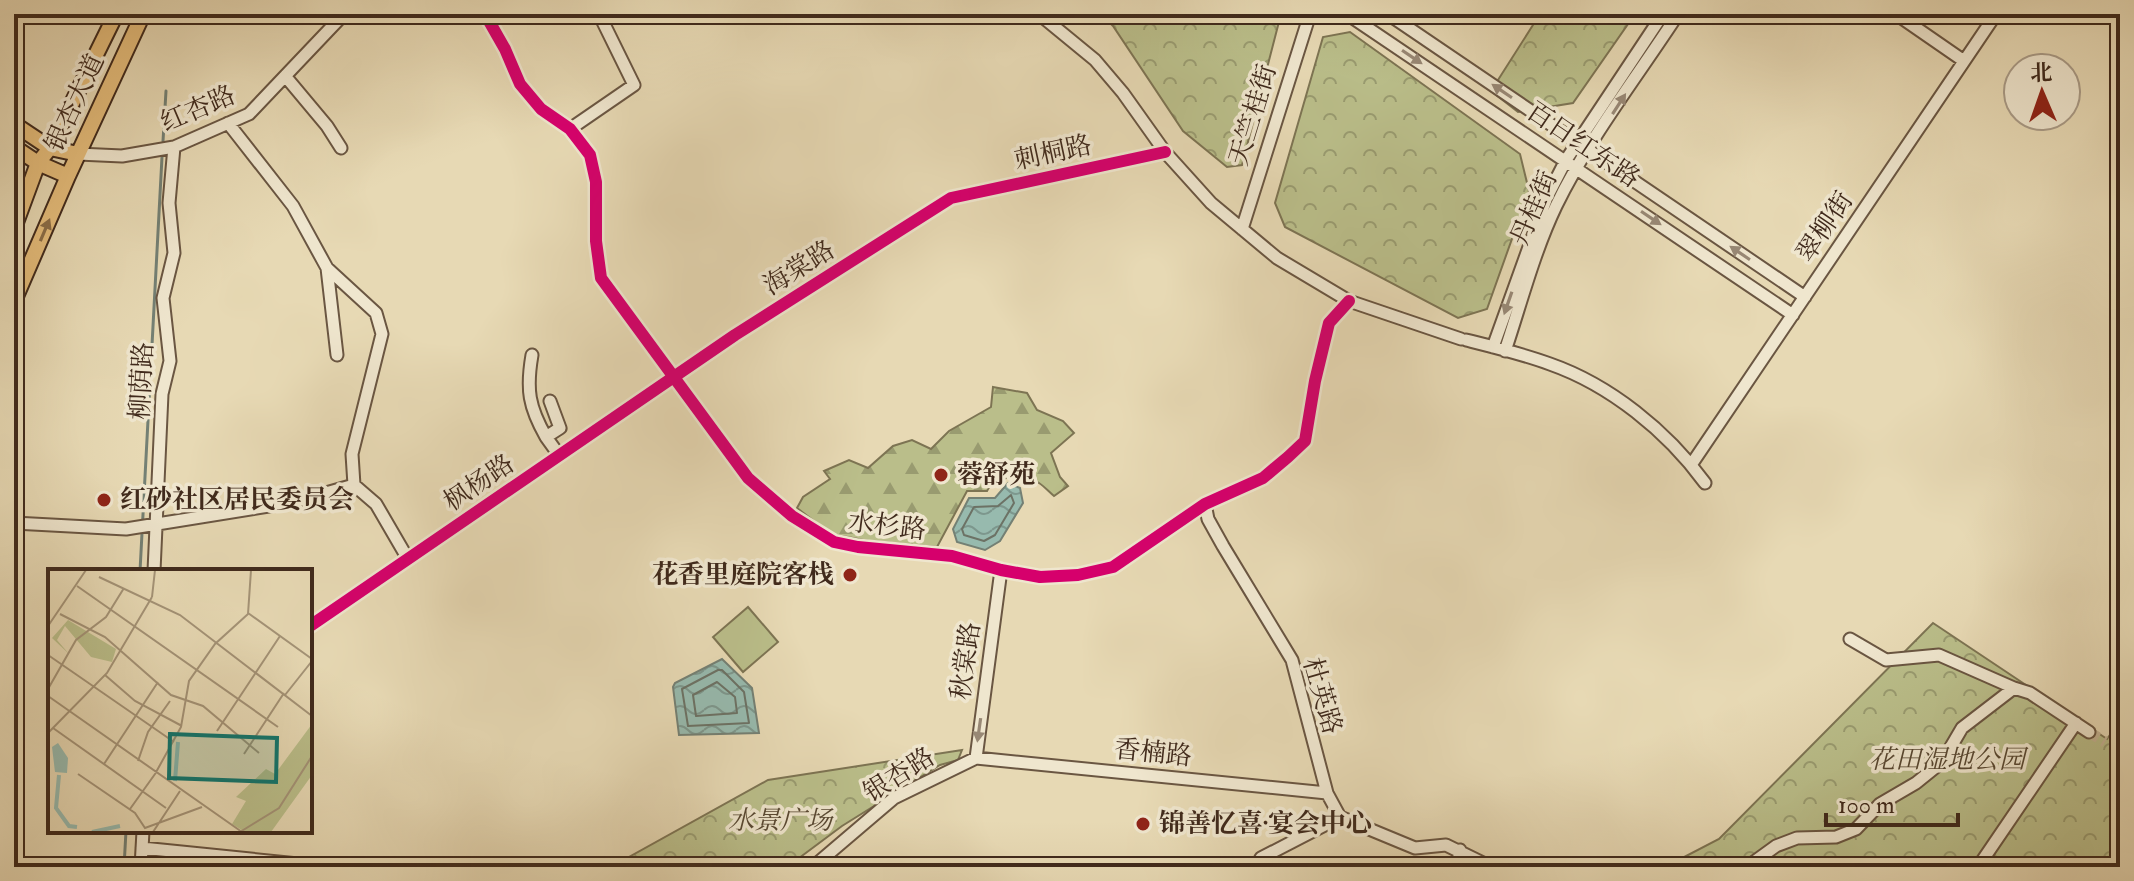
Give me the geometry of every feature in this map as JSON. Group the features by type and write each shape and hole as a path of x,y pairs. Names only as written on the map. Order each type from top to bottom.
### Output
{"main road":[{"name":"银杏大道","path":"14,228 38,163 50,148 116,14"},
{"name":"银杏大道","path":"14,301 143,14"},
{"path":"14,124 50,148 78,154"},
{"path":"14,147 38,163 68,176"}],"street":[{"name":"红杏路","path":"78,154 122,156 174,147 249,114 344,14"},
{"name":"水杉路","path":"485,14 520,84 541,109 570,129 590,155 596,182 596,241 601,278 748,478 792,516 834,542 952,556 1040,577 1078,575 1113,567 1205,504 1263,478 1305,441 1329,323 1349,301"},
{"path":"570,129 634,85 602,14"},
{"path":"1039,14 1095,60 1165,152 1211,203 1277,258 1349,301 1464,340 1551,364 1603,388 1649,425 1691,465 1705,483"},
{"name":"天竺桂街","path":"1242,229 1310,14"},
{"name":"百日红东路","path":"1347,14 1793,315"},
{"name":"百日红东路","path":"1388,14 1805,297"},
{"name":"丹桂街","path":"1505,351 1544,235 1583,146 1663,14"},
{"name":"丹桂街","path":"1493,347 1547,197 1566,160 1583,146 1678,14"},
{"path":"1896,14 1964,61"},
{"name":"翠柳街","path":"1691,465 1996,14"},
{"path":"286,77 327,126 341,148"},
{"path":"228,123 293,206 327,268 376,313 382,334 352,454 354,485 376,504 408,559"},
{"name":"柳荫路","path":"154,569 147,525 162,394 170,361 163,298 174,253 169,203 174,147"},
{"name":"刺桐路","path":"951,198 1165,152"},
{"name":"海棠路","path":"673,377 951,198"},
{"path":"327,268 337,355"},
{"path":"532,355 529,374 531,412 559,455"},
{"name":"枫杨路","path":"312,625 673,377"},
{"path":"546,437 560,428 550,401"},
{"path":"14,523 126,529 294,502 354,485"},
{"name":"杜英路","path":"1205,504 1208,519 1223,546 1292,660 1327,793 1340,817"},
{"name":"秋棠路","path":"976,758 1001,570"},
{"path":"1850,639 1886,660 1939,655 2030,693 2089,732"},
{"path":"1747,867 1776,846 1797,838 1836,837 1856,829 1880,804 1916,783 1942,762 1962,728 2014,688"},
{"path":"1978,867 2076,723"},
{"name":"香楠路","path":"976,758 1327,793"},
{"name":"银杏路","path":"813,867 894,798 976,758"},
{"path":"1256,867 1261,858 1340,817 1415,848 1446,845 1491,867"},
{"path":"141,867 143,833"},
{"path":"142,848 328,867"},
{"path":"1457,867 1460,850"}],"green space":[{"path":"1101,14 1281,14 1242,165 1227,167 1183,131 1113,26"},
{"path":"1540,14 1635,14 1573,103 1518,112 1491,91"},
{"path":"1350,32 1520,154 1529,191 1487,309 1458,318 1285,227 1275,203 1323,37"},
{"path":"993,387 1027,393 1037,410 1063,421 1074,433 1051,453 1060,477 1068,486 1054,496 1039,483 1019,477 1003,479 987,491 967,491 937,547 831,534 797,508 803,497 830,479 824,471 849,460 868,468 893,446 912,440 931,449 949,431 991,407"},
{"path":"748,607 778,642 743,672 713,637"},
{"name":"花田湿地公园","path":"1933,623 2107,739 2120,721 2120,867 1665,867 1719,839"},
{"name":"水景广场","path":"962,750 958,760 940,765 842,826 787,867 611,867 768,780"}],"water":[{"path":"1008,483 1020,488 1023,503 1000,541 985,550 957,542 953,529 969,498 995,498"},
{"path":"722,659 752,688 759,733 679,735 675,683"}],"waterway":[{"path":"163,141 166,91"},
{"path":"140,569 162,157"},
{"path":"124,867 126,833"}],"tunnel":[{"path":"2089,732 2105,742"}],"cycle path":[{"path":"485,14 520,84 541,109 570,129 590,155 596,182 596,241 601,278 748,478 792,516 834,542 952,556 1040,577 1078,575 1113,567 1205,504 1263,478 1305,441 1329,323 1349,301"},
{"path":"312,625 735,335 951,198 1165,152"}],"place":[{"name":"蓉舒苑","path":"941,475"},
{"name":"红砂社区居民委员会","path":"104,500"},
{"name":"花香里庭院客栈","path":"850,575"},
{"name":"锦善忆喜·宴会中心","path":"1143,824"}]}
